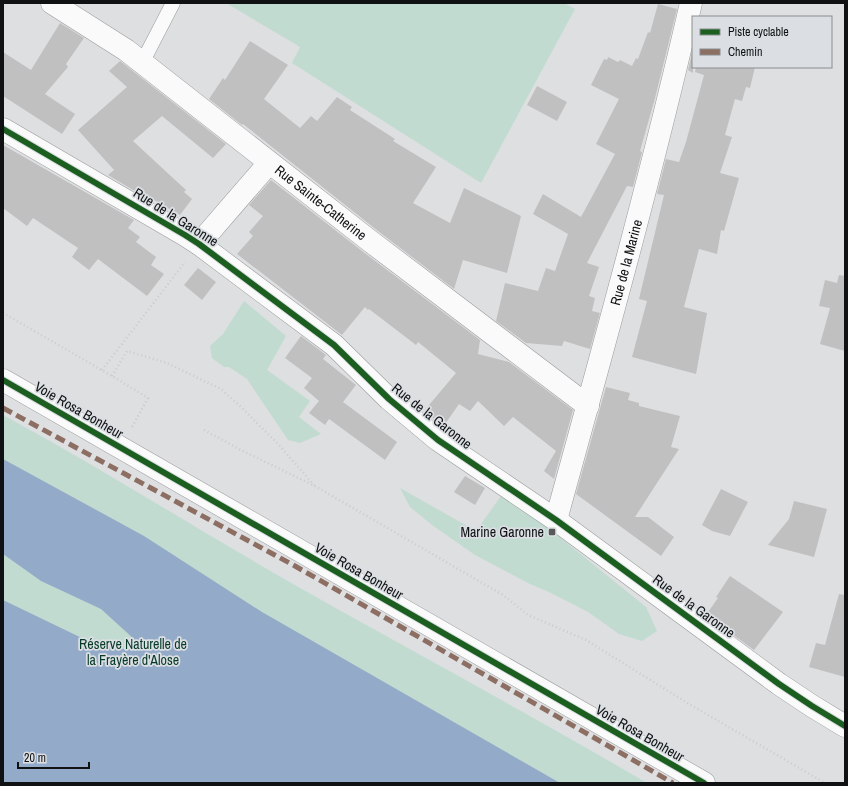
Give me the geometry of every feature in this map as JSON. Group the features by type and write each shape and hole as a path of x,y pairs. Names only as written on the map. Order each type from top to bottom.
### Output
{"street":[{"name":"Rue Sainte-Catherine","path":"52,3 126,50 269,163 588,406"},
{"name":"Rue de la Marine","path":"556,520 588,406 691,3"},
{"name":"Rue de la Garonne","path":"3,129 185,234 334,345 389,399 438,440 556,520 779,684 845,726"},
{"path":"199,244 269,163"},
{"name":"Voie Rosa Bonheur","path":"3,380 704,783"}],"lane":[{"path":"142,63 173,3"}],"path":[{"path":"102,370 199,244"},
{"path":"3,313 148,398 132,428"},
{"path":"112,376 127,351 167,363 220,389 240,406 278,444 315,486"},
{"path":"204,430 315,486 503,595 528,615 586,640 689,704 825,783"}],"green space":[{"path":"226,3 564,3 575,9 481,183 292,63 300,47"},
{"path":"244,301 286,336 267,370 310,401 299,417 321,434 300,443 288,440 247,379 229,367 224,367 212,358 210,346 223,334"},
{"name":"Réserve Naturelle de la Frayère d'Alose","path":"3,415 74,455 286,580 557,731 647,783 3,783"},
{"path":"400,488 476,531 501,496 547,527 646,607 657,631 642,641 619,634 588,612 475,555 432,525 410,507"}],"water":[{"name":"Réserve Naturelle de la Frayère d'Alose","path":"3,459 144,536 262,612 560,783 3,783 3,600 86,640 128,650 135,640 101,609 41,581 3,554"}],"building":[{"path":"658,4 677,9 640,151 642,152 633,187 627,186 587,263 599,267 589,296 595,298 592,311 600,313 590,349 564,341 562,346 526,343 496,321 505,283 538,291 546,268 555,271 568,234 533,214 543,194 581,217 615,154 596,144 619,99 591,85 604,59 607,60 608,57 618,62 620,60 632,66 636,58 638,59 648,32 650,33"},
{"path":"60,23 84,38 66,64 68,67 45,94 75,114 62,134 3,96 3,52 31,70"},
{"path":"250,41 288,65 264,99 300,128 311,116 317,121 337,97 352,107 350,110 395,139 393,141 436,167 413,203 450,223 464,188 521,216 507,273 463,260 454,289 209,99 223,78 225,80"},
{"path":"692,53 693,73 688,70"},
{"path":"120,61 226,144 213,158 162,116 133,141 186,190 184,192 192,199 180,215 149,197 148,199 108,175 114,170 78,130 127,87 109,71"},
{"path":"696,68 755,68 750,88 746,87 742,101 735,99 725,135 732,137 720,173 739,178 724,231 721,230 717,254 699,249 684,307 707,313 696,374 632,357 647,301 639,299 664,195 657,194 666,159 679,162 686,142 704,75 695,72"},
{"path":"537,86 567,102 557,121 527,105"},
{"path":"3,145 134,220 128,228 140,237 136,242 156,257 151,265 164,274 147,296 98,259 89,270 72,257 78,248 33,218 27,226 3,208"},
{"path":"271,180 480,340 478,354 509,362 573,410 554,479 544,471 556,451 513,417 504,426 478,401 470,411 459,404 443,427 424,411 456,373 418,342 416,345 365,307 342,335 237,254 253,236 249,232 263,216 249,205"},
{"path":"198,268 216,282 202,300 184,285"},
{"path":"839,275 845,276 845,351 820,344 830,308 819,306 825,280 837,283"},
{"path":"301,336 326,355 323,359 356,385 343,402 397,442 385,460 329,419 325,425 309,413 319,401 304,388 312,378 285,358"},
{"path":"606,387 630,393 628,400 639,403 639,406 680,416 671,447 679,449 635,517 648,517 674,537 661,556 576,494"},
{"path":"465,476 485,488 475,505 454,492"},
{"path":"721,489 748,502 730,536 712,531 702,525"},
{"path":"794,501 827,509 814,557 768,545 789,519"},
{"path":"730,576 783,612 754,650 706,615 718,598 716,597"},
{"path":"839,594 845,595 845,677 809,667 816,643 825,645"}],"marked path":[{"path":"3,408 295,566 673,783"}],"cycle path":[{"path":"3,129 199,244 334,345 389,399 438,440 556,520 779,684 845,726"},
{"path":"3,380 704,783"}],"place":[{"name":"Marine Garonne","path":"552,532"}]}
